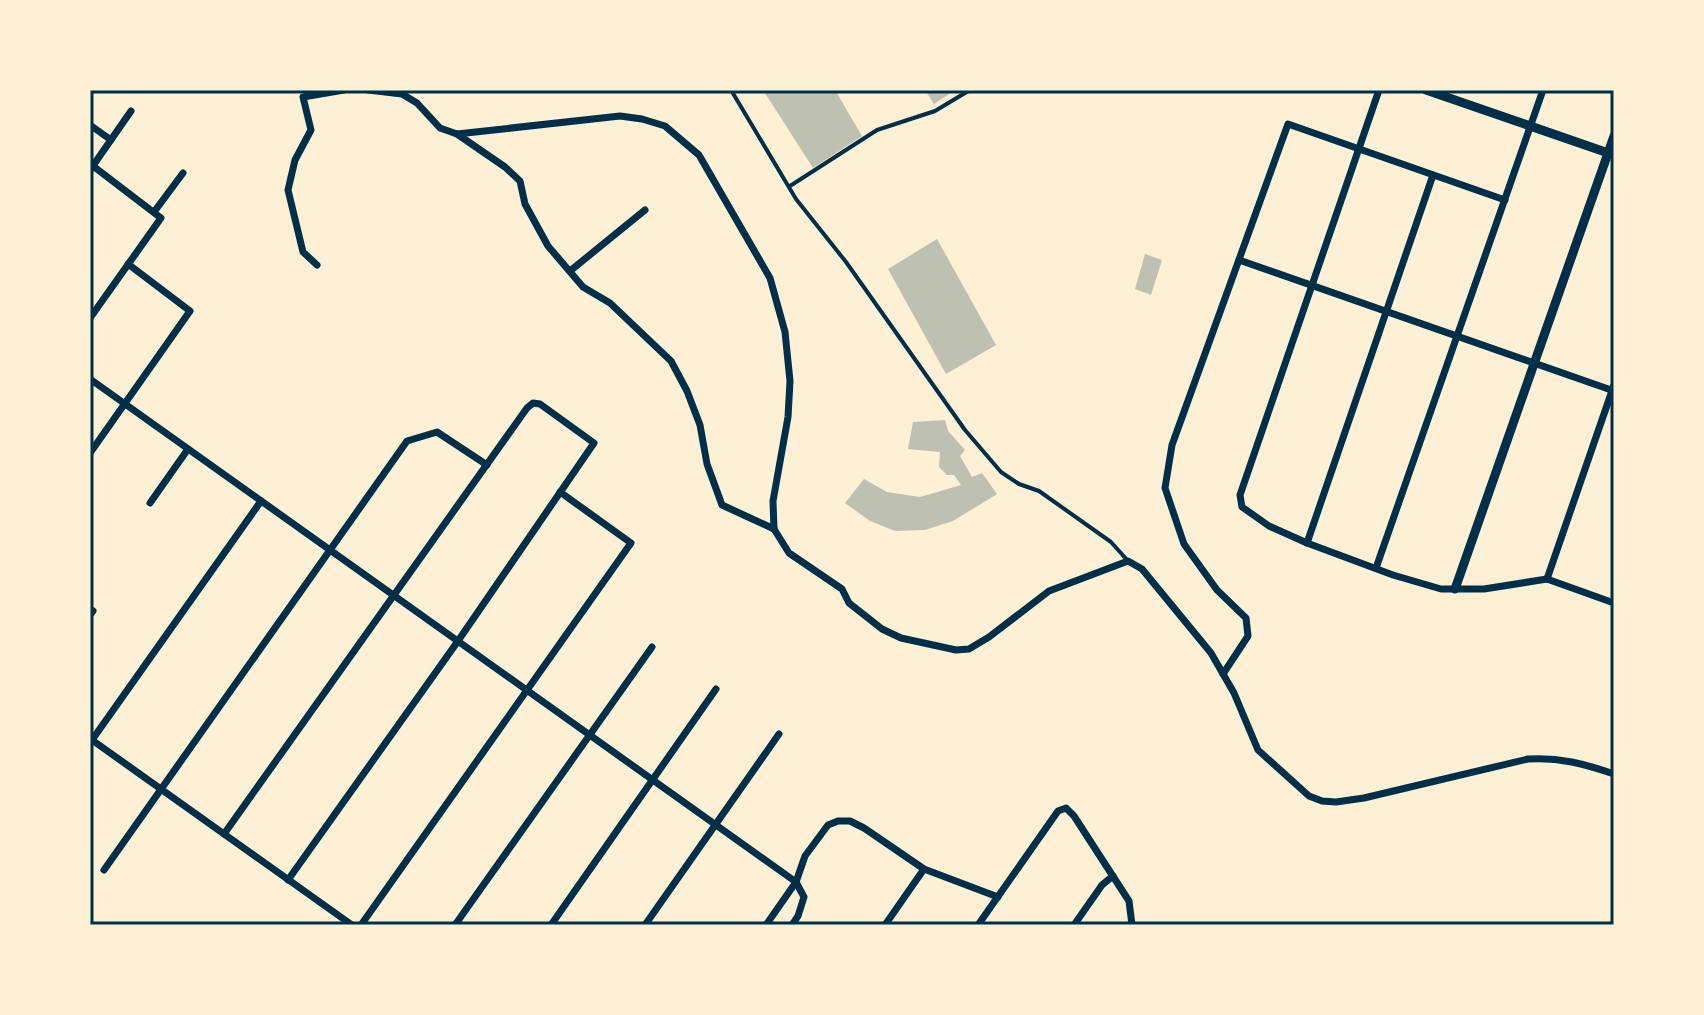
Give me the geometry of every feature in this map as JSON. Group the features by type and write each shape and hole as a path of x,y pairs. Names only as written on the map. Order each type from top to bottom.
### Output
{"street":[{"path":"317,265 303,252 288,190 290,175 311,130 303,97 344,90"},
{"path":"368,90 402,94 417,103 440,128 457,134 520,181 525,204 548,246 583,287 610,303 671,361 700,425 707,464 722,505 774,529"},
{"path":"1379,90 1240,495 1242,507 1269,526 1307,543 1441,589 1484,589 1547,579 1614,603"},
{"path":"1426,90 1611,154"},
{"path":"1460,102 1464,90"},
{"path":"1376,568 1543,90"},
{"path":"90,318 161,218 91,168 131,111"},
{"path":"457,134 620,116 665,126 699,155 770,278 785,332 790,381 788,417 773,501 774,529 789,553 842,589 849,603 882,629 901,638 956,650 969,649 1049,591 1128,561 1142,569 1211,653 1234,693 1258,750 1309,796 1336,802 1364,798 1528,759 1552,757 1614,774"},
{"path":"1223,674 1248,636 1246,618 1217,590 1184,544 1165,488 1172,445 1288,124 1505,200"},
{"path":"90,125 111,140"},
{"path":"1455,589 1611,154 1614,136"},
{"path":"154,212 183,173"},
{"path":"1307,543 1433,175"},
{"path":"570,271 645,210"},
{"path":"1239,260 1613,389 1547,579"},
{"path":"90,453 190,311 128,264"},
{"path":"90,379 796,882 804,897 792,925"},
{"path":"224,834 527,408 533,403 540,404 594,443 288,880"},
{"path":"104,870 407,441 437,432 487,465"},
{"path":"150,503 188,449"},
{"path":"361,925 631,543 560,492"},
{"path":"261,501 91,741 352,925"},
{"path":"455,925 652,647"},
{"path":"551,925 716,689"},
{"path":"645,925 779,734"},
{"path":"978,925 1058,811 1066,808 1129,901 1132,925"},
{"path":"766,925 796,882 805,856 828,825 838,821 850,821 864,828 924,869 998,897"},
{"path":"885,925 924,869"},
{"path":"1074,925 1102,885 1113,876"}],"lane":[{"path":"731,90 789,187 965,430 1001,472 1019,484 1039,491 1111,542 1128,561"},
{"path":"789,187 877,130 935,111 970,90"}],"building":[{"path":"763,90 835,90 862,136 813,168"},
{"path":"925,90 955,90 934,104"},
{"path":"937,239 996,345 946,374 888,269"},
{"path":"1145,254 1162,260 1151,295 1135,289"},
{"path":"945,420 948,431 965,450 960,456 972,477 982,473 997,494 953,521 925,530 895,531 870,521 845,503 864,479 887,492 920,497 961,485 954,475 947,475 939,467 940,452 908,449 913,422"}]}
